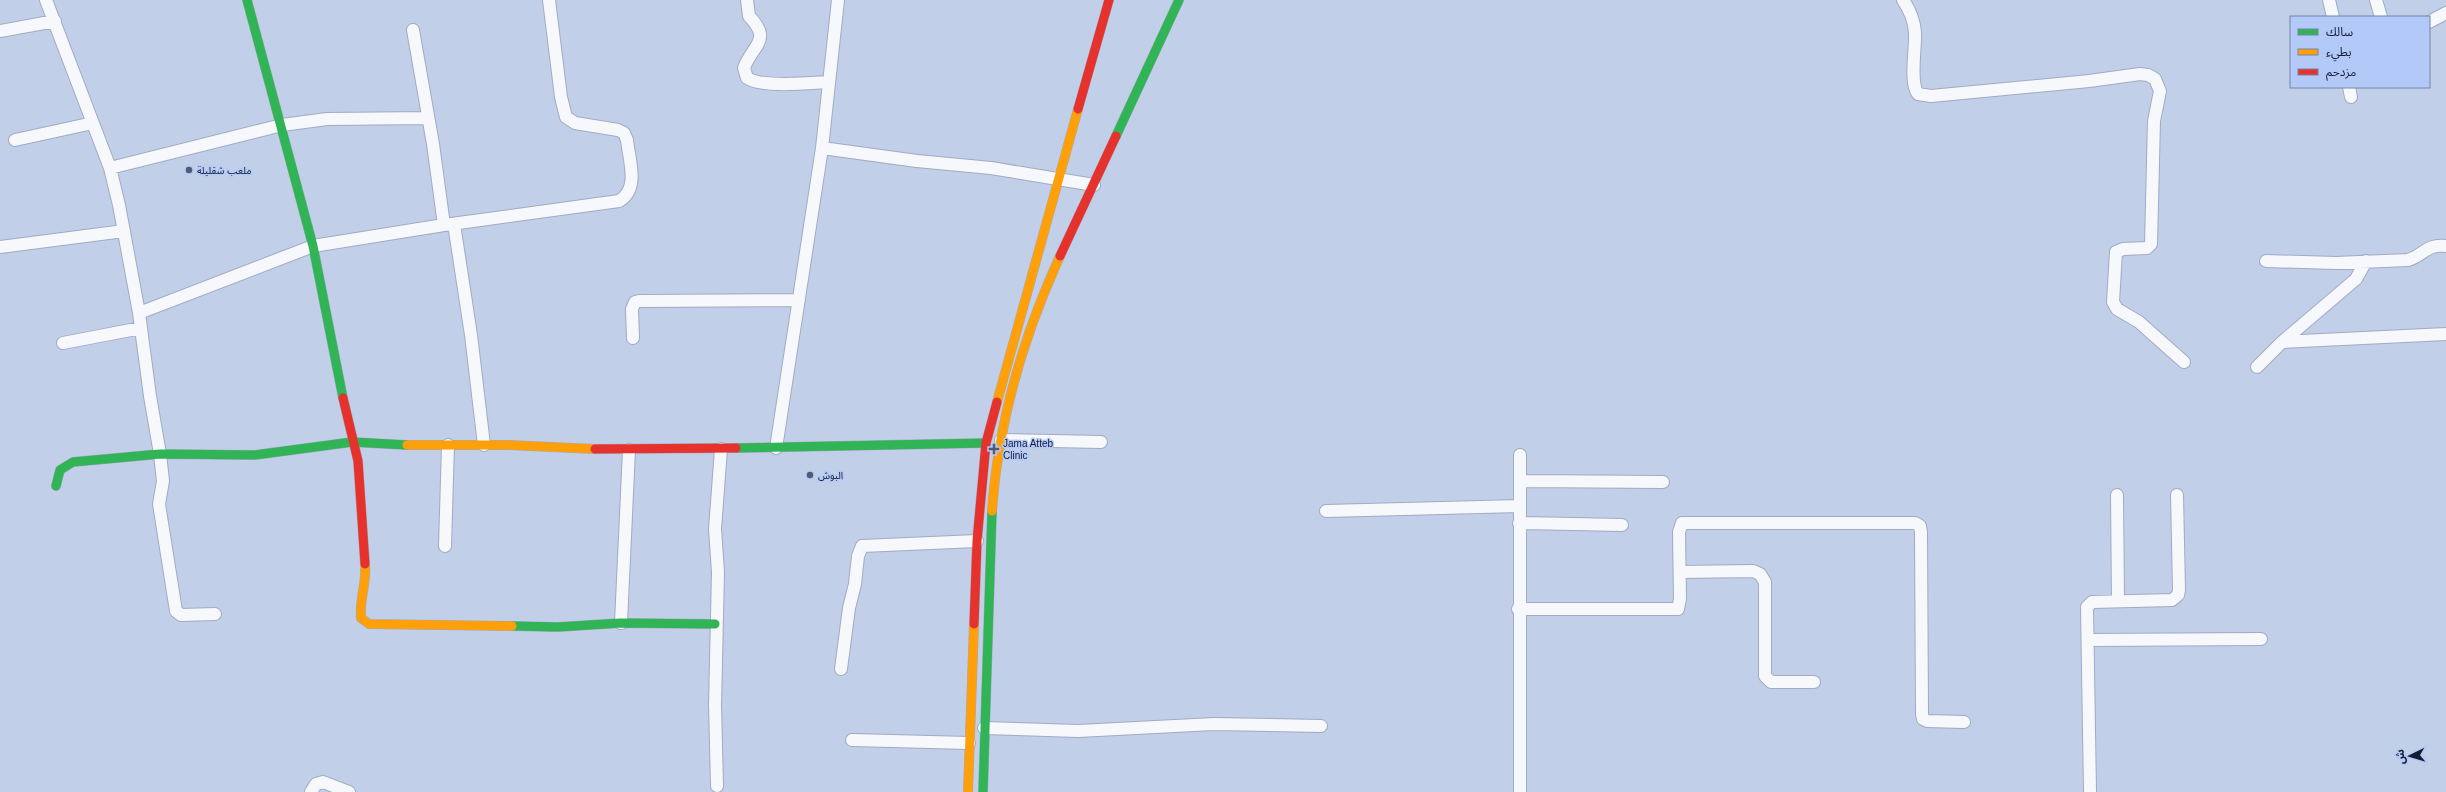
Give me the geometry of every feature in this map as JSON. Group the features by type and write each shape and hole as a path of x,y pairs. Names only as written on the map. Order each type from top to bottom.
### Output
{"street":[{"path":"46,0 110,168 124,231 139,313 160,454 163,481 159,504 176,611 181,615 215,614"},
{"path":"247,0 282,125 313,246 359,473 360,517 366,574 360,613 364,622 369,624 558,627 621,623 716,624"},
{"path":"139,313 313,246 449,224 619,201 629,193 632,184 624,133 618,130 575,123 566,117 561,97 549,0"},
{"path":"747,0 749,16 756,22 760,33 757,46 744,68 747,78 758,82 784,84 828,82"},
{"path":"776,448 822,148 838,0"},
{"path":"968,792 977,541 986,443 1027,287 1109,0"},
{"path":"983,792 989,552 995,470 1023,348 1044,291 1179,0"},
{"path":"1903,0 1911,16 1915,31 1913,83 1918,94 1931,96 2089,81 2140,74 2148,75 2155,79 2160,92 2154,121 2151,244 2147,248 2123,249 2116,252 2113,302 2117,309 2139,322 2184,362"},
{"path":"2329,0 2333,16"},
{"path":"2376,0 2381,16"},
{"path":"2430,21 2446,13"},
{"path":"0,31 55,21"},
{"path":"412,30 471,335 484,445"},
{"path":"110,168 282,125 327,119 428,118"},
{"path":"15,140 93,123"},
{"path":"822,148 916,161 990,168 1094,185"},
{"path":"0,247 124,231"},
{"path":"2266,261 2366,262 2408,260 2419,256 2432,246 2446,246"},
{"path":"2257,368 2282,342 2356,279 2366,262"},
{"path":"1027,287 1044,291"},
{"path":"633,338 632,308 635,302 639,300 799,300"},
{"path":"63,343 141,328"},
{"path":"2282,342 2446,334"},
{"path":"1001,440 1101,442"},
{"path":"56,486 57,473 67,463 160,454 256,455 352,442 629,450 986,443"},
{"path":"445,546 448,445"},
{"path":"718,786 716,624 718,572 716,529 721,449"},
{"path":"621,623 629,450"},
{"path":"1520,454 1518,609 1520,792"},
{"path":"1520,480 1664,482"},
{"path":"2117,495 2118,600"},
{"path":"2090,792 2088,604 2092,602 2118,600 2172,600 2178,595 2177,495"},
{"path":"1326,511 1519,506"},
{"path":"1519,523 1622,525"},
{"path":"1518,609 1673,610 1680,606 1679,532 1682,523 1915,523 1920,526 1921,532 1923,719 1927,721 1964,722"},
{"path":"841,669 849,608 855,584 858,556 862,546 977,541"},
{"path":"1680,572 1754,571 1760,574 1765,582 1765,676 1771,682 1814,682"},
{"path":"2088,640 2260,639"},
{"path":"984,728 1078,731 1214,724 1321,726"},
{"path":"852,740 969,743"},
{"path":"311,792 316,784 323,782 349,792"}],"traffic: fast":[{"path":"247,0 313,246 343,398"},
{"path":"1116,136 1179,0"},
{"path":"56,486 60,470 73,462 160,454 255,455 352,442 407,445"},
{"path":"736,448 986,443"},
{"path":"983,792 992,511"},
{"path":"512,626 558,627 621,623 715,624"}],"traffic: slow":[{"path":"997,402 1078,109"},
{"path":"992,511 1000,445 1014,380 1035,318 1060,256"},
{"path":"407,445 507,445 595,449"},
{"path":"365,564 361,618 369,624 512,626"},
{"path":"968,792 974,624"}],"traffic: jam":[{"path":"1078,109 1109,0"},
{"path":"1060,256 1116,136"},
{"path":"343,398 358,461 365,564"},
{"path":"974,624 977,541 986,443 997,402"},
{"path":"595,449 736,448"}],"place":[{"name":"ملعب شقليلة","path":"189,170"},
{"name":"Jama Atteb Clinic","path":"994,449"},
{"name":"البوش","path":"810,475"}]}
